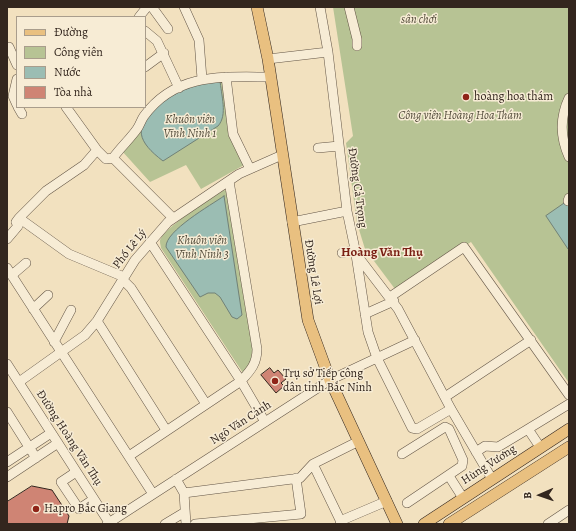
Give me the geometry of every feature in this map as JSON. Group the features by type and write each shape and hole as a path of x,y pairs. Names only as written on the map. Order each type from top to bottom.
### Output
{"main road":[{"name":"Đường Lê Lợi","path":"257,7 271,77 308,320 330,380 397,524"},
{"name":"Hùng Vương","path":"424,524 569,428"},
{"path":"449,524 569,447"}],"street":[{"path":"140,16 147,7"},
{"path":"152,7 168,29"},
{"path":"184,7 199,40 202,79"},
{"name":"Đường Cả Trọng","path":"320,7 328,52 347,211 356,252 392,299 451,409 492,479"},
{"path":"349,7 357,39 357,46"},
{"path":"146,32 154,37 164,53 180,88"},
{"path":"10,47 16,62"},
{"path":"268,59 328,52"},
{"path":"146,66 164,53"},
{"path":"226,77 233,134 250,169"},
{"path":"67,108 97,150 106,159 113,158 137,129 149,110 170,93 202,79 226,77 271,77"},
{"path":"16,83 13,96 16,102"},
{"path":"568,102 562,114 561,130 564,146 569,157"},
{"path":"318,148 339,146"},
{"path":"7,239 18,226 16,222 19,218 46,191 84,165 97,150"},
{"name":"Phố Lê Lý","path":"19,382 85,335 97,321 123,278 150,242 173,218 229,181 250,169 282,155"},
{"path":"113,158 173,218"},
{"path":"129,456 241,381 254,366 257,358 257,349 229,181"},
{"path":"292,222 347,211"},
{"path":"19,218 69,254 123,278 206,404"},
{"path":"150,242 241,381 265,422"},
{"path":"364,314 392,299 464,247 569,395"},
{"path":"342,253 356,252 364,314 368,332 377,358 412,428 417,429 451,409"},
{"path":"26,263 9,272 154,494"},
{"path":"33,309 48,295"},
{"path":"54,342 70,310"},
{"path":"97,321 166,430"},
{"name":"Ngô Văn Cảnh","path":"109,524 330,380 415,340"},
{"path":"445,397 531,340"},
{"name":"Đường Hoàng Văn Thụ","path":"7,364 109,524"},
{"path":"476,452 486,446 498,447 569,404"},
{"path":"7,412 36,458"},
{"path":"402,454 442,429 447,428 463,463 449,476 407,503"},
{"path":"528,429 540,447"},
{"path":"7,462 51,433"},
{"path":"184,493 304,476 313,464 359,441"},
{"path":"7,477 58,443"},
{"path":"313,464 341,522 386,501"},
{"path":"76,472 61,482 79,509 94,500"},
{"path":"449,476 464,498"},
{"path":"296,478 302,524"},
{"path":"176,479 184,493 186,524"},
{"path":"548,524 569,510"},
{"path":"168,523 185,512"},
{"path":"195,524 280,520 301,514"}],"green space":[{"name":"Công viên Hoàng Hoa Thám","path":"333,7 569,7 569,383 471,242 395,289 365,249 357,223 346,143 353,136"},
{"name":"Khuôn viên Vĩnh Ninh 1","path":"222,79 244,165 201,189 186,165 150,182 122,151 143,120"},
{"name":"Khuôn viên Vĩnh Ninh 3","path":"224,190 228,192 253,344 250,368 243,373 161,248 160,243 162,236 177,222"}],"water":[{"path":"220,80 223,116 218,126 163,161 148,147 144,141 141,134 144,120 158,105 183,88"},
{"path":"224,196 242,315 237,319 232,317 220,297 215,293 208,293 200,297 166,247 168,241 180,226"},
{"path":"569,200 569,249 568,249 546,216"}],"building":[{"name":"Trụ sở Tiếp công dân tỉnh Bắc Ninh","path":"270,368 274,373 278,370 286,379 281,383 284,386 276,393 261,375"},
{"name":"Hapro Bắc Giang","path":"32,486 52,490 69,516 67,524 7,524 7,502"}],"place":[{"name":"hoàng hoa thám","path":"466,97"},
{"name":"Trụ sở Tiếp công dân tỉnh Bắc Ninh","path":"275,381"},
{"name":"Hapro Bắc Giang","path":"36,509"}],"district":[{"name":"Hoàng Văn Thụ","path":"382,253"}],"park label":[{"name":"sân chơi","path":"419,20"}]}
